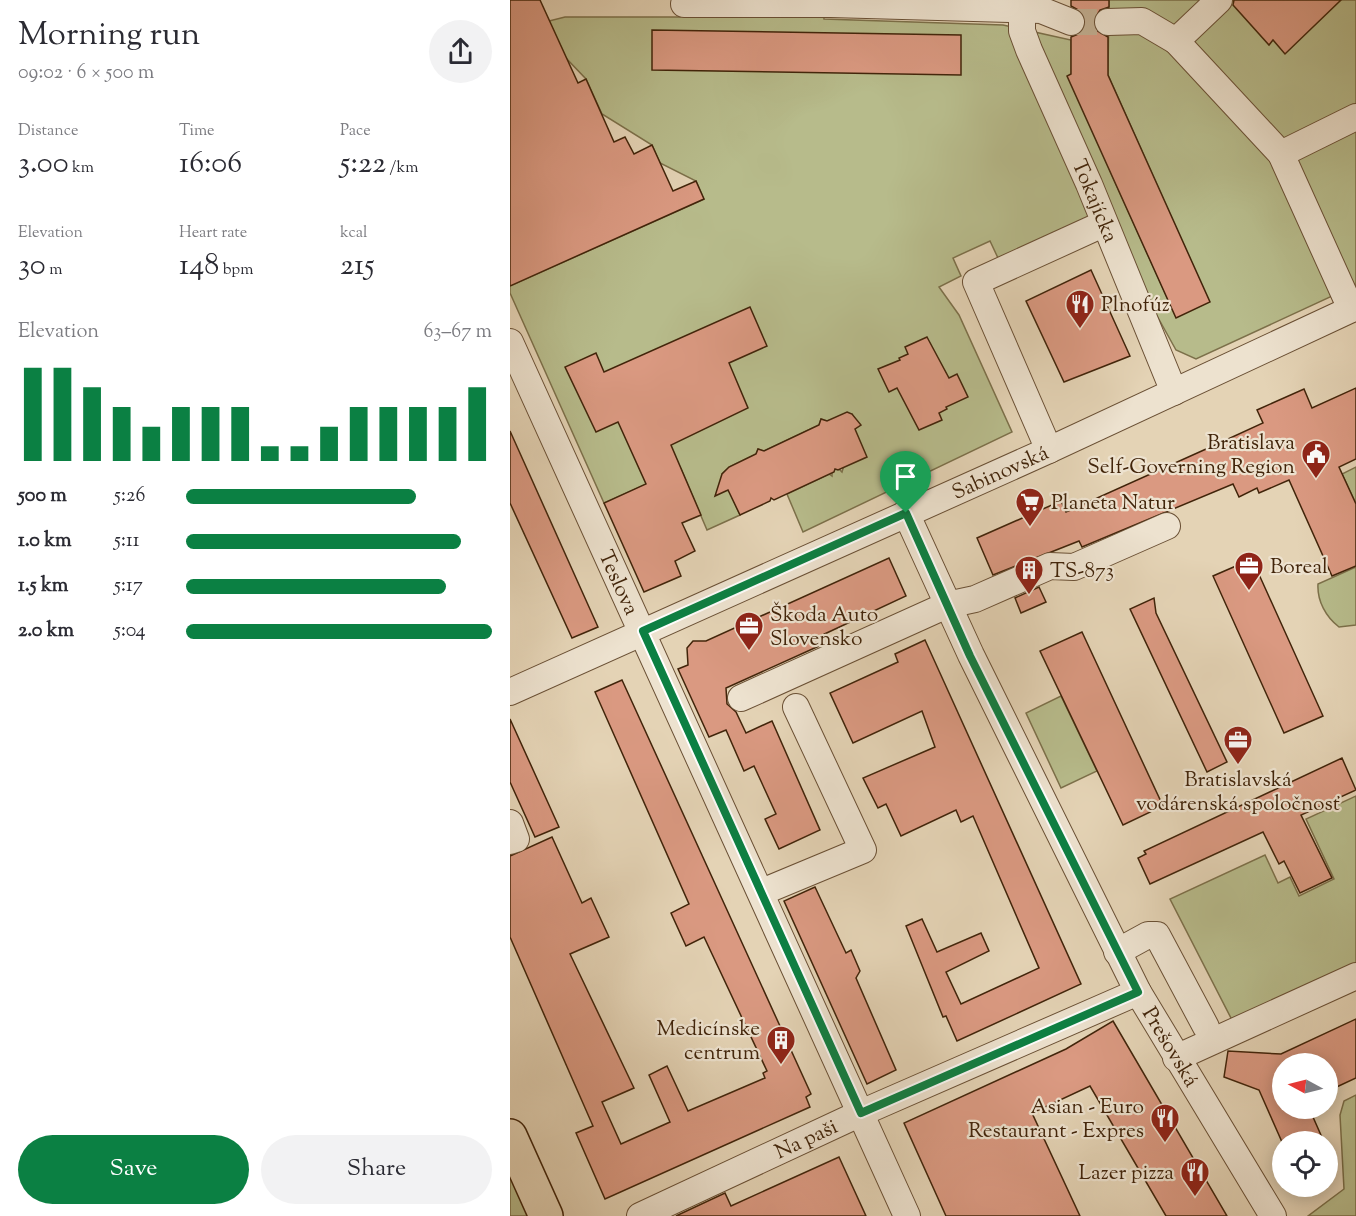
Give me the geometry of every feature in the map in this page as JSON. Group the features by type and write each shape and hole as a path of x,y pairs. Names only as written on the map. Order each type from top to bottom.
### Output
{"main road":[{"path":"510,1136 546,1216"}],"street":[{"path":"1176,41 1219,0"},
{"path":"684,4 831,2 1034,6 1071,21"},
{"name":"Tokajícka","path":"1034,6 1022,32 1174,392"},
{"path":"1108,22 1142,21 1176,41 1281,154 1354,308"},
{"path":"1281,154 1356,117"},
{"path":"1049,450 976,282 1104,224"},
{"name":"Sabinovská","path":"510,692 1049,450 1354,308"},
{"name":"Teslova","path":"510,342 762,892 907,1216"},
{"name":"Prešovská","path":"906,513 947,604 1117,952 1176,1058 1273,1216"},
{"path":"741,698 947,604 975,599 1050,566 1074,567 1167,526"},
{"path":"762,892 863,850 796,706"},
{"path":"510,823 516,839 510,841"},
{"path":"1117,952 1148,934 1157,935 1206,1027"},
{"path":"1176,1058 1356,976"},
{"name":"Na paši","path":"640,1216 861,1113 1138,992"}],"green space":[{"path":"680,0 823,0 824,19 1003,25 1071,40 1071,74 1111,173 1176,317 1209,302 1108,75 1109,0 1356,0 1356,285 1196,359 1176,350 1156,314 1111,213 998,258 990,241 953,258 961,276 939,287 959,315 1012,432 803,532 787,494 829,474 832,476 832,469 837,467 842,472 855,429 859,426 852,414 827,421 821,419 819,425 764,451 758,449 756,454 729,467 722,474 740,515 707,530 681,469 604,503 510,293 510,286 704,199 696,181 660,163 652,145 602,114 586,79 565,57 549,21 565,17 680,17"},
{"path":"1356,467 1356,504 1342,474"},
{"path":"1356,567 1356,625 1339,627 1323,608 1318,584"},
{"path":"1061,696 1097,771 1061,788 1026,713"},
{"path":"1356,796 1356,967 1233,1022 1170,899 1265,855 1278,883 1290,877 1299,896 1334,879 1306,819"},
{"path":"1356,1095 1356,1216 1308,1216 1333,1197 1338,1197 1338,1194 1344,1189 1340,1115 1344,1101"},
{"path":"510,1168 534,1216 510,1216"}],"building":[{"path":"510,0 540,0 578,83 586,79 614,142 625,137 634,154 652,145 673,191 696,181 704,199 510,286"},
{"path":"1071,0 1109,0 1109,7 1100,10 1093,22 1096,30 1108,37 1108,75 1210,302 1176,318 1067,76 1071,74 1071,37 1081,33 1086,20 1082,12 1071,6"},
{"path":"1234,0 1341,0 1285,54 1273,40 1269,45 1233,5"},
{"path":"652,30 961,35 961,75 652,70"},
{"path":"1091,270 1130,356 1064,382 1026,301"},
{"path":"750,307 767,346 729,363 748,408 671,445 701,515 682,523 695,551 675,561 681,576 644,592 604,503 646,484 618,422 596,432 565,367 596,353 604,372"},
{"path":"927,337 949,378 957,374 968,397 946,407 947,409 939,413 942,420 919,430 897,388 889,392 878,369 900,360 899,358 908,354 905,347"},
{"path":"1356,388 1356,459 1339,467 1356,504 1356,566 1332,576 1289,480 1259,493 1257,488 1239,497 1233,484 1082,547 1079,541 993,575 977,538 1061,501 1066,512 1215,445 1263,423 1257,410 1304,389 1312,408"},
{"path":"847,412 852,414 861,425 855,429 867,457 838,470 835,469 834,472 774,500 771,498 770,501 740,515 728,490 715,496 722,474 729,467 756,454 758,449 764,451 819,425 821,419 827,421"},
{"path":"510,431 598,627 572,638 510,503"},
{"path":"889,558 906,596 816,638 819,646 726,688 727,704 736,712 746,733 772,721 820,830 779,849 765,819 776,814 754,766 744,771 726,730 709,737 678,669 688,665 687,648 693,641 706,641"},
{"path":"1252,559 1323,716 1284,733 1213,576"},
{"name":"TS-873","path":"1039,587 1046,602 1021,613 1015,598"},
{"path":"1154,598 1156,613 1227,762 1207,772 1130,609"},
{"path":"1082,632 1163,806 1123,825 1040,651"},
{"path":"925,640 1081,984 957,1041 946,1016 943,1017 906,926 922,919 937,952 981,933 989,951 946,972 961,1004 1039,968 973,816 961,822 956,810 901,836 886,804 878,808 863,778 935,747 922,711 853,743 830,693 898,662 895,654"},
{"path":"622,680 811,1094 806,1097 810,1107 605,1199 576,1133 593,1126 510,937 510,856 552,837 582,903 591,898 609,937 570,954 634,1088 602,1102 621,1144 670,1122 649,1075 667,1066 688,1111 765,1078 763,1073 767,1071 704,937 686,946 671,913 689,904 595,692"},
{"path":"510,719 559,827 535,837 510,782"},
{"path":"1342,758 1356,790 1301,815 1332,878 1300,893 1284,861 1279,864 1263,832 1150,884 1138,858 1146,854 1144,851"},
{"path":"815,887 846,953 851,950 860,971 856,978 896,1070 867,1084 784,901"},
{"path":"1356,1019 1356,1078 1338,1086 1338,1053 1283,1053"},
{"path":"1113,1021 1227,1216 1166,1216 1090,1086 1032,1113 1080,1216 946,1216 904,1123 1066,1049"},
{"path":"1228,1051 1272,1053 1272,1119 1314,1119 1319,1131 1277,1131 1259,1090 1224,1077"},
{"path":"839,1157 866,1216 676,1216 725,1193 731,1206"}],"tunnel":[{"path":"1071,22 1108,22"}],"place":[{"name":"Plnofúz","path":"1080,330"},
{"name":"Bratislava Self-Governing Region","path":"1316,480"},
{"name":"Planeta Natur","path":"1030,528"},
{"name":"Boreal","path":"1249,592"},
{"name":"TS-873","path":"1029,596"},
{"name":"Škoda Auto Slovensko","path":"749,652"},
{"name":"Bratislavská vodárenská spoločnosť","path":"1238,766"},
{"name":"Medicínske centrum","path":"781,1066"},
{"name":"Asian - Euro Restaurant - Expres","path":"1165,1144"},
{"name":"Lazer pizza","path":"1195,1198"}],"route":[{"path":"906,513 970,656 1138,992 861,1113 643,631 906,513"}]}
